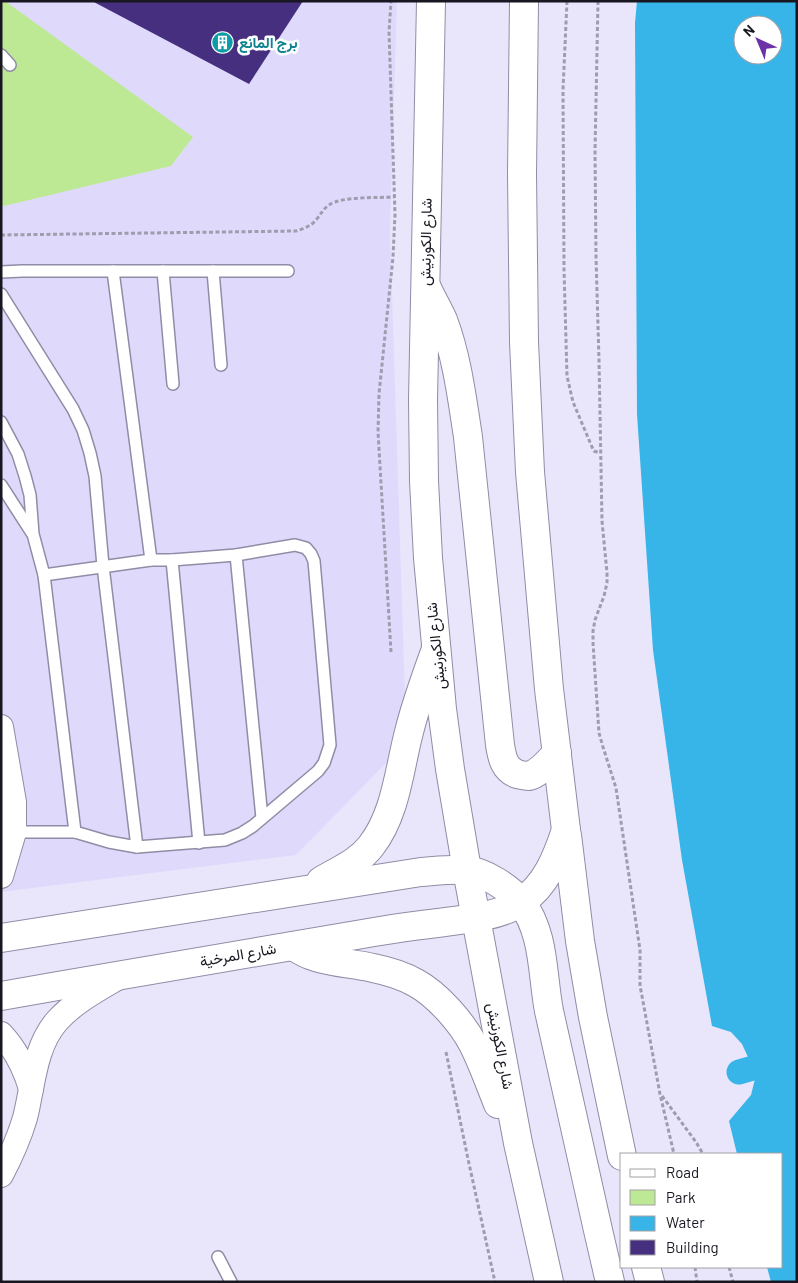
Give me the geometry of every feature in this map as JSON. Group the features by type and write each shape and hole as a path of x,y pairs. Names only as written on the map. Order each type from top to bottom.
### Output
{"main road":[{"name":"شارع الكورنيش","path":"431,1 423,400 424,481 428,558 436,649 450,769 467,870 518,1144 549,1282"},
{"path":"524,1 522,174 524,351 530,472 549,689 580,941 593,1017 621,1153"},
{"path":"425,285 442,319 454,353 462,393 502,757 506,766 513,772 529,776 546,765 557,753"},
{"path":"307,890 360,858 378,837 390,812 409,732 436,649"},
{"path":"521,902 547,876 566,830"},
{"path":"1,938 421,872 467,870 488,877 500,884 521,902 530,917 536,933 548,1008 610,1282"},
{"name":"شارع المرخية","path":"1,996 293,946 476,918 505,910 521,902"},
{"path":"293,946 309,955 326,960 374,968 406,978 418,984 446,1007 473,1043 503,1117 518,1144"},
{"path":"646,1268 650,1282"}],"street":[{"path":"1,727 7,803 14,832 1,876"},
{"path":"1,1174 13,1152 25,1118 30,1089 40,1053 55,1023 66,1011 122,975"},
{"path":"1,1034 18,1057 25,1071 30,1089"}],"lane":[{"path":"1,55 10,65"},
{"path":"113,271 151,560"},
{"path":"163,271 173,384"},
{"path":"213,271 221,365"},
{"path":"1,272 288,271"},
{"path":"1,294 73,408 83,430 96,476 103,566 137,847"},
{"path":"1,422 18,454 30,495 33,534 44,575 75,832"},
{"path":"1,485 33,534"},
{"path":"14,832 75,832 109,842 137,847 225,840 253,826 318,772 324,763 330,745 314,561 306,548 295,545 236,555 151,560 44,575"},
{"path":"236,555 262,818"},
{"path":"172,560 199,843"},
{"path":"218,1257 231,1282"}],"path":[{"path":"391,1 389,32 395,214 393,257 380,384 378,432 391,652"},
{"path":"567,1 563,90 564,269 567,376 573,402 592,447 600,453"},
{"path":"598,1 595,151 596,257 602,521 607,573 604,596 593,631 599,733 616,788 640,950 640,986 660,1094 674,1153"},
{"path":"1,235 296,231 311,224 327,206 340,200 394,197"},
{"path":"444,1044 495,1282"},
{"path":"660,1094 702,1153"},
{"path":"695,1268 697,1282"},
{"path":"729,1268 733,1282"}],"shaded area":[{"path":"1,1 397,1 390,230 405,696 391,758 296,855 1,892"}],"green space":[{"path":"1,1 5,1 193,137 171,166 4,206 1,204"}],"water":[{"path":"637,1 797,1 797,1282 771,1282 767,1268 783,1268 783,1153 737,1153 729,1121 751,1095 755,1079 753,1068 742,1044 731,1032 712,1026 682,860 653,650 637,414 635,23"}],"building":[{"name":"برج المانع","path":"92,1 303,1 249,84"}],"waterway":[{"path":"739,1072 753,1068"}],"place":[{"name":"برج المانع","path":"223,43"}]}
